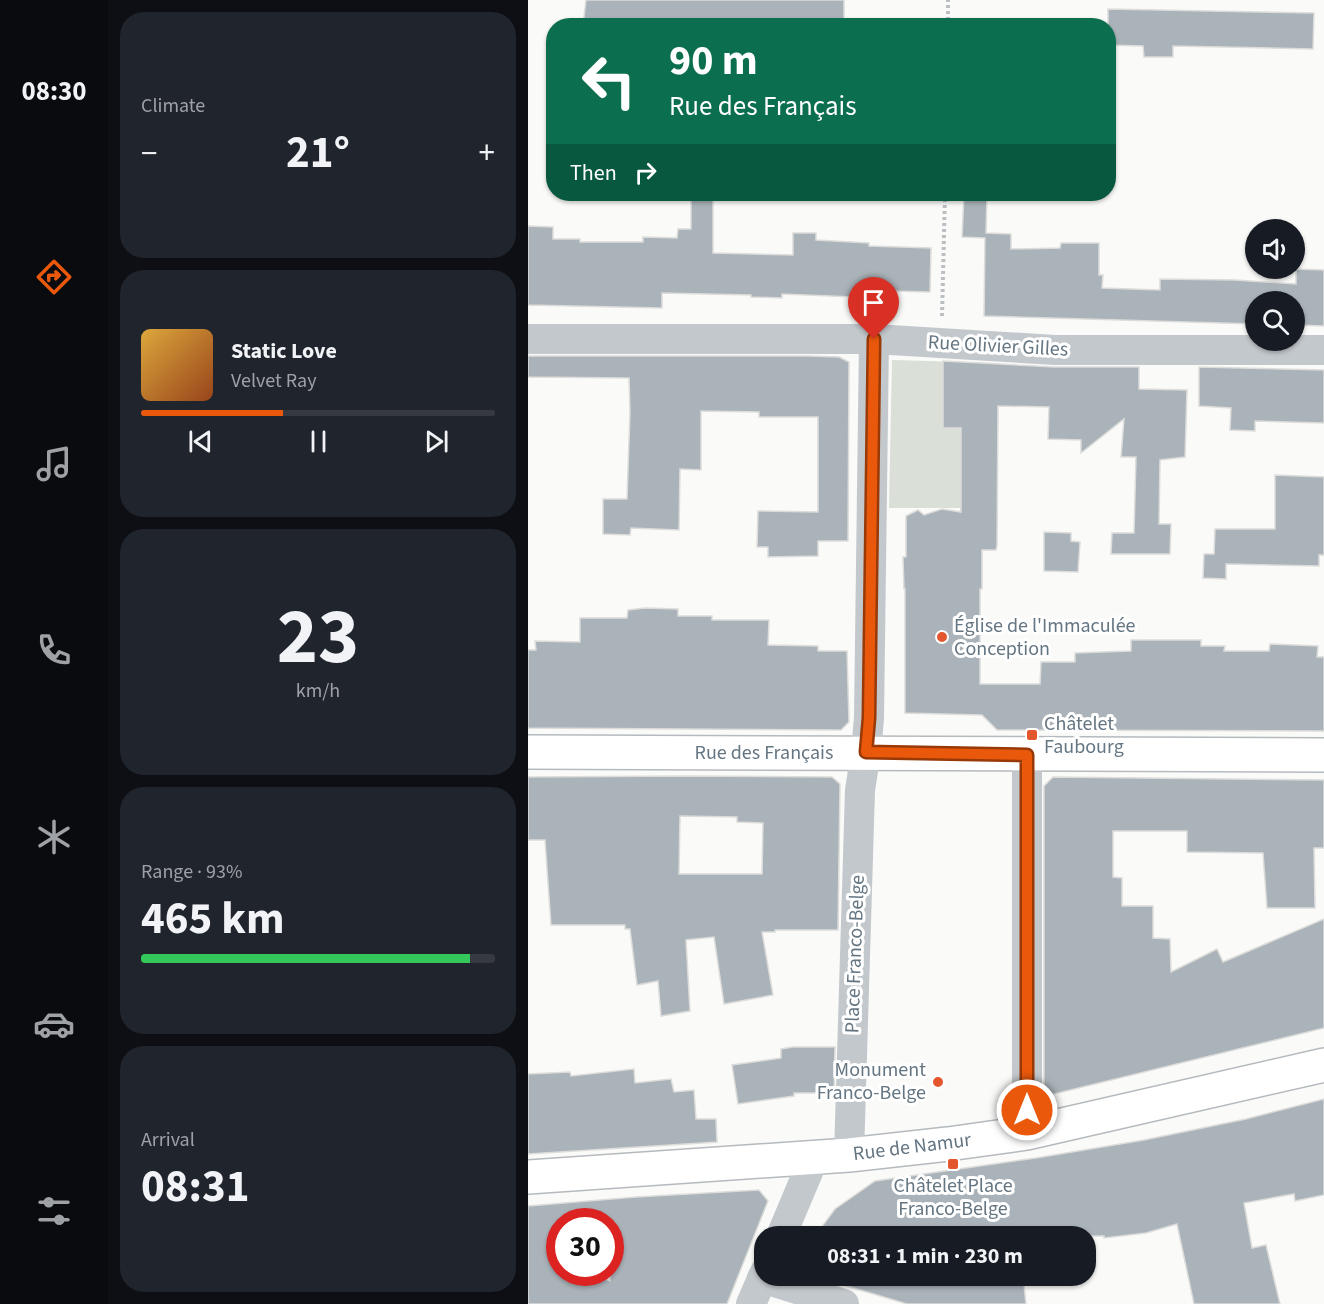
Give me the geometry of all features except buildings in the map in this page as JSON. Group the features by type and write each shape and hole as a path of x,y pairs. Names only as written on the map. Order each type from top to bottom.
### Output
{"main road":[{"name":"Rue des Français","path":"528,752 1324,755"},
{"name":"Rue de Namur","path":"528,1177 849,1155 1027,1133 1324,1065"}],"street":[{"name":"Rue Olivier Gilles","path":"528,339 874,339 1055,350 1324,351"},
{"name":"Place Franco-Belge","path":"849,1155 860,790 869,718 874,339"},
{"path":"1027,755 1027,1133"},
{"path":"785,1226 814,1158"},
{"path":"764,1286 844,1304"}],"path":[{"path":"948,0 948,18"},
{"path":"942,344 945,201"}],"shaded area":[{"path":"892,360 997,363 998,524 967,524 961,517 960,508 889,508"}],"place":[{"name":"Église de l'Immaculée Conception","path":"942,637"},
{"name":"Châtelet Faubourg","path":"1032,735"},
{"name":"Monument Franco-Belge","path":"938,1082"},
{"name":"Châtelet Place Franco-Belge","path":"953,1164"}],"route":[{"path":"874,339 869,718 866,752 1027,755 1027,1110"}]}
